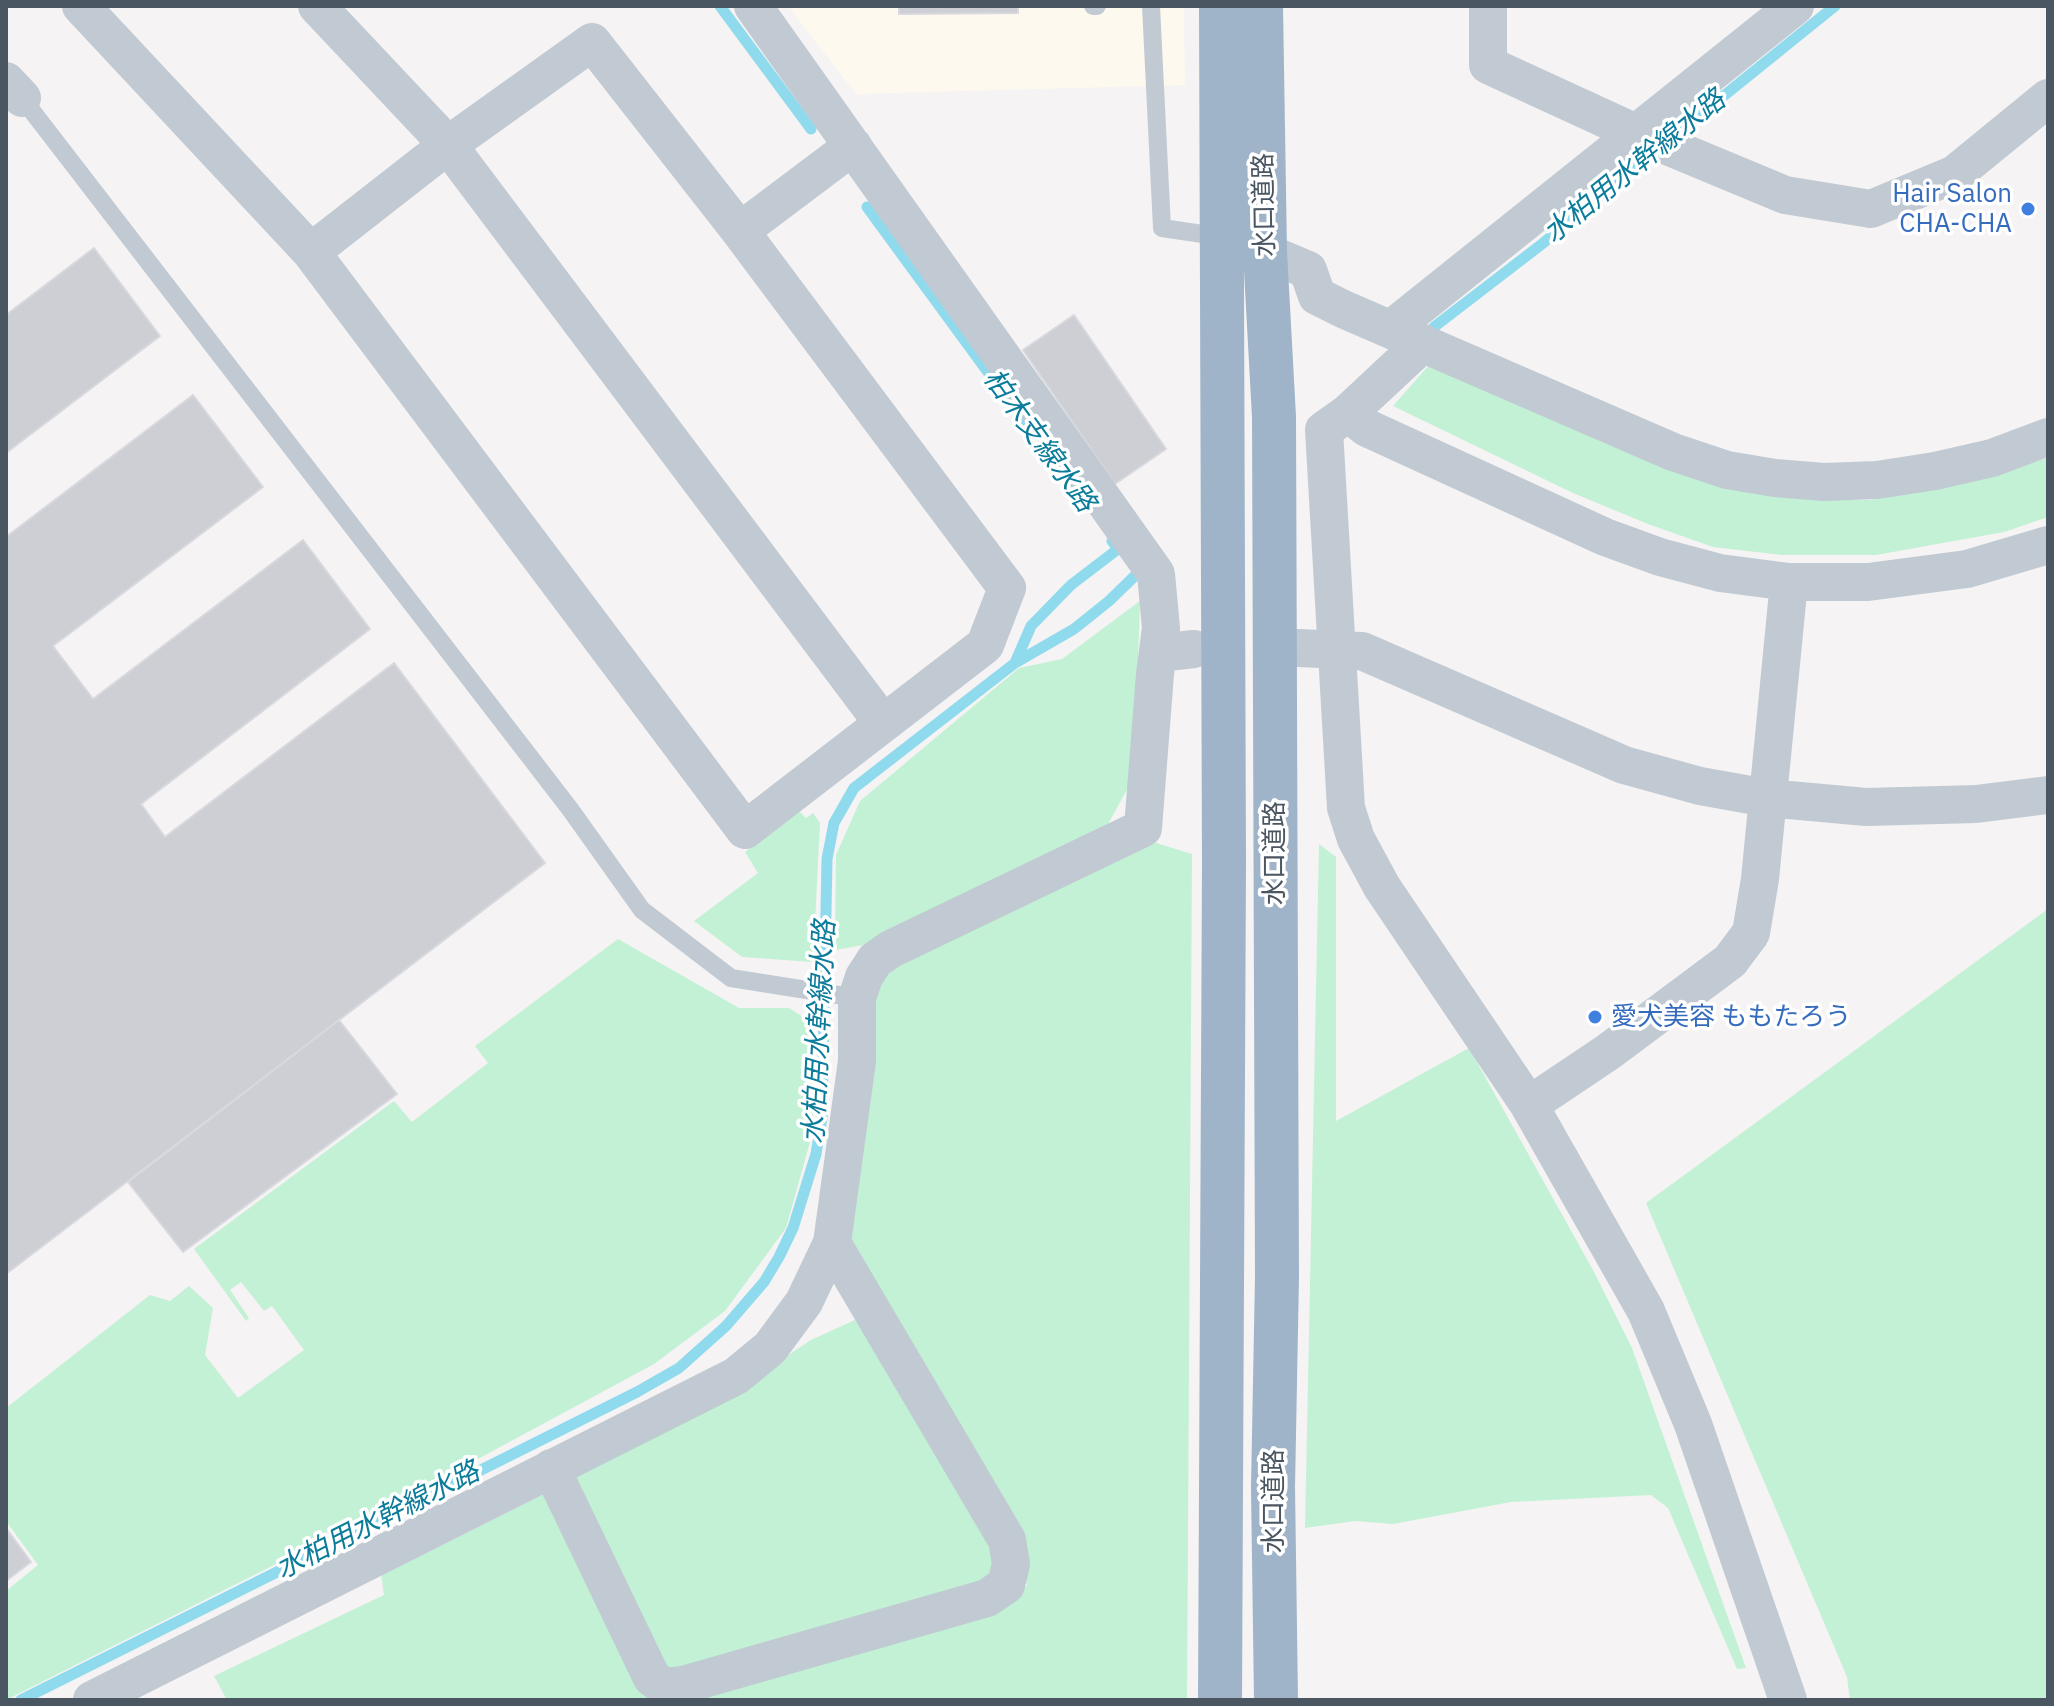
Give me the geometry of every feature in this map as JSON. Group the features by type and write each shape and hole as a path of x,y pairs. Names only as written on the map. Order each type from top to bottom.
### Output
{"highway":[{"name":"水口道路","path":"1220,1700 1224,864 1221,6"},
{"name":"水口道路","path":"1261,6 1265,252 1274,417 1277,1277 1273,1487 1276,1700"}],"street":[{"path":"81,6 311,252 745,830 985,645 1007,588 740,231 592,42 448,145 311,252"},
{"path":"317,6 448,145 882,722"},
{"path":"92,1700 736,1376 770,1348 804,1302 832,1243 857,1061 849,996 875,960 891,949 1143,828 1176,651 1161,628 1149,564 753,6"},
{"path":"1488,6 1488,65 1641,135 1785,195 1871,209 1955,174 2048,98"},
{"path":"1788,1700 1693,1424 1646,1311 1529,1105 1382,887 1356,839 1346,808 1317,649 1324,430 1348,413 1407,336 1795,6"},
{"path":"740,231 853,146"},
{"path":"1265,252 1308,270 1317,296 1673,452 1727,470 1824,482 1877,480 1992,458 2048,437"},
{"path":"1348,413 1367,428 1605,537 1660,557 1720,573 1789,582 1868,582 1967,569 2048,545"},
{"path":"1529,1105 1608,1052 1730,961 1751,933 1760,879 1789,582"},
{"path":"1317,649 1362,651 1624,765 1700,786 1767,798 1902,808 1976,804 2048,795"},
{"path":"551,1468 652,1678 665,1687 683,1685 987,1598 1006,1585 1011,1564 1007,1540 832,1243"}],"lane":[{"path":"1151,6 1162,228 1223,237"},
{"path":"14,90 561,796 642,910 731,978 849,996"}],"shaded area":[{"path":"788,6 1184,6 1185,85 856,94"}],"green space":[{"path":"1430,364 1673,471 1805,499 1870,500 1942,487 2048,458 2048,517 2004,532 1876,555 1782,555 1713,547 1573,493 1393,406"},
{"path":"1140,601 1134,777 1103,833 870,944 835,950 836,855 860,801 1019,668 1062,659"},
{"path":"799,811 806,818 813,813 820,823 813,962 742,957 694,921 758,873 745,852"},
{"path":"1153,842 1192,854 1187,1700 227,1700 214,1676 384,1595 380,1567 550,1482 649,1681 968,1618 1027,1586 1016,1521 854,1267 849,1223 869,1004 895,956"},
{"path":"1319,844 1336,857 1336,1121 1469,1048 1593,1270 1632,1348 1746,1668 1737,1669 1668,1508 1651,1495 1511,1502 1393,1524 1355,1521 1305,1528"},
{"path":"2048,909 2048,1700 1850,1700 1847,1677 1646,1203"},
{"path":"618,939 739,1008 789,1008 815,1025 813,1131 786,1228 725,1311 654,1364 387,1508 6,1700 6,1591 38,1565 6,1521 6,1408 150,1295 170,1301 189,1286 213,1308 205,1355 238,1398 304,1350 272,1306 264,1311 241,1282 230,1290 249,1318 246,1321 194,1249 394,1101 412,1122 488,1063 475,1046"},
{"path":"857,1319 1001,1542 1000,1583 666,1683 561,1475 764,1371 811,1340"}],"building":[{"path":"899,6 1018,6 1018,13 899,14"},
{"path":"94,248 160,336 6,453 6,315"},
{"path":"1074,315 1166,449 1115,484 1023,350"},
{"path":"193,395 263,487 53,646 93,699 303,540 370,629 141,804 165,837 394,663 545,863 6,1274 6,537"},
{"path":"339,1020 397,1094 183,1252 128,1182"},
{"path":"6,1528 31,1562 6,1581"}],"waterway":[{"name":"柏木支線水路","path":"720,6 811,129"},
{"name":"水柏用水幹線水路","path":"1669,140 1835,6"},
{"name":"水柏用水幹線水路","path":"1434,327 1656,151"},
{"name":"柏木支線水路","path":"867,207 1026,424"},
{"name":"柏木支線水路","path":"1015,663 1031,626 1071,585 1118,549 1112,541"},
{"name":"水柏用水幹線水路","path":"21,1700 637,1392 679,1368 726,1326 764,1282 779,1257 793,1228 816,1154 822,1118 827,859 834,823 854,788 1015,663 1074,629 1144,567"}],"place":[{"name":"Hair Salon CHA-CHA","path":"2028,209"},
{"name":"愛犬美容 ももたろう","path":"1595,1017"}]}
